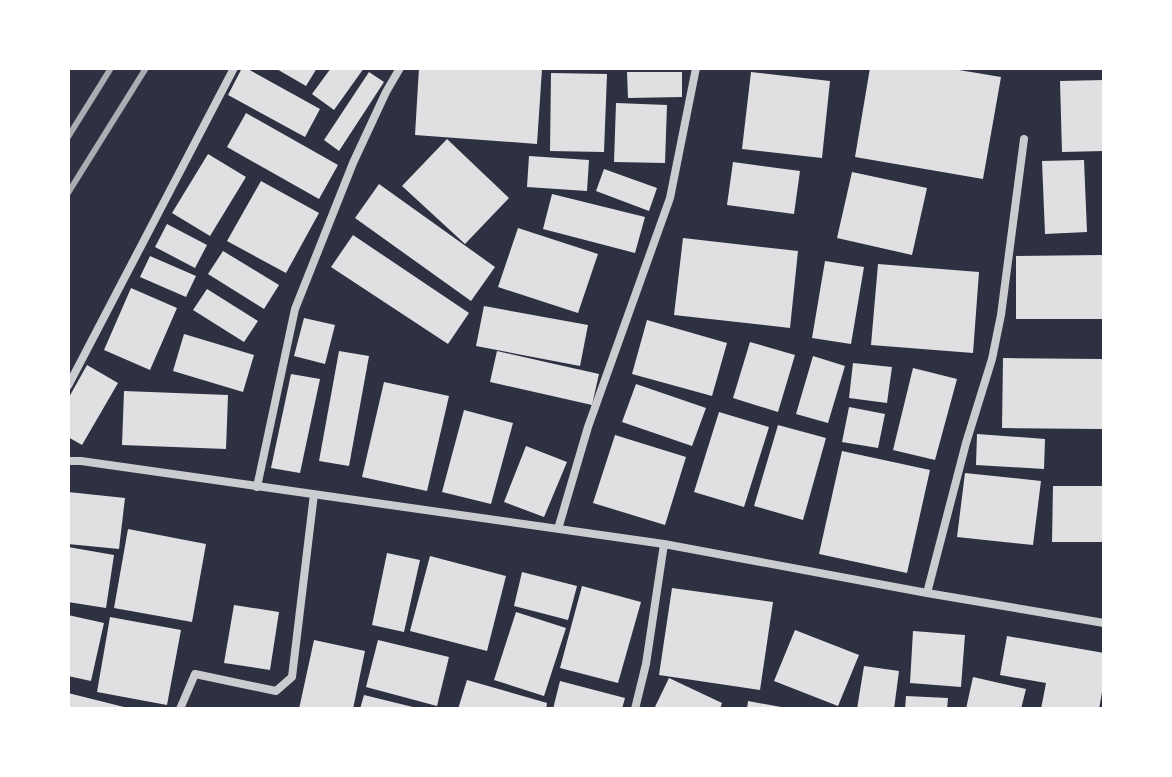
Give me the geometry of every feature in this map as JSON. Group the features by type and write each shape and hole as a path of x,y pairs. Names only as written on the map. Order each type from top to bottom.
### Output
{"street":[{"path":"68,386 234,68"},
{"path":"257,487 295,309 353,163 400,68"},
{"path":"558,529 588,427 670,198 696,68"},
{"path":"927,593 966,443 992,359 1001,315 1024,139"},
{"path":"68,461 664,544 1104,623"},
{"path":"180,709 195,674 276,691 292,677 314,494"},
{"path":"635,709 646,664 664,544"}],"building":[{"path":"242,68 320,109 305,137 228,95"},
{"path":"275,68 317,68 306,86"},
{"path":"331,68 364,68 334,110 312,94"},
{"path":"419,68 542,69 537,144 415,135"},
{"path":"870,68 947,68 1001,77 983,179 855,157"},
{"path":"369,72 384,82 339,151 324,140"},
{"path":"627,72 682,72 682,97 628,98"},
{"path":"751,72 830,81 822,158 742,149"},
{"path":"551,73 607,74 604,152 550,151"},
{"path":"1104,80 1104,151 1062,152 1060,81"},
{"path":"616,103 667,105 665,163 614,162"},
{"path":"246,113 338,165 319,199 227,147"},
{"path":"447,139 509,198 465,244 402,186"},
{"path":"208,154 246,177 210,236 172,213"},
{"path":"529,156 589,160 587,191 527,187"},
{"path":"1084,160 1087,232 1045,234 1042,161"},
{"path":"733,162 800,171 794,214 727,205"},
{"path":"604,169 657,188 649,211 596,191"},
{"path":"852,172 927,188 912,255 837,238"},
{"path":"261,181 319,213 286,273 227,241"},
{"path":"379,184 495,267 471,301 355,218"},
{"path":"552,194 645,217 635,253 543,229"},
{"path":"167,224 207,245 195,268 155,247"},
{"path":"518,228 598,254 578,313 498,287"},
{"path":"353,235 469,313 448,344 331,267"},
{"path":"683,238 798,251 790,328 674,315"},
{"path":"223,251 279,285 264,309 208,274"},
{"path":"1102,255 1102,319 1016,319 1016,256"},
{"path":"150,256 196,276 186,297 140,277"},
{"path":"825,261 864,267 851,344 812,338"},
{"path":"878,264 979,272 973,353 871,345"},
{"path":"131,288 177,308 150,370 104,350"},
{"path":"207,289 258,321 244,342 193,310"},
{"path":"484,306 588,325 580,366 476,346"},
{"path":"304,318 335,325 325,364 294,356"},
{"path":"647,320 727,343 712,396 632,374"},
{"path":"184,334 254,355 243,392 173,371"},
{"path":"750,342 795,355 778,412 733,398"},
{"path":"339,351 369,356 349,466 319,461"},
{"path":"497,351 599,374 592,405 490,382"},
{"path":"813,356 845,366 828,423 796,414"},
{"path":"1003,358 1102,359 1102,429 1002,428"},
{"path":"853,363 892,367 887,403 849,398"},
{"path":"87,365 118,383 82,445 68,437 68,399"},
{"path":"913,368 957,379 935,460 893,450"},
{"path":"291,374 320,379 300,473 271,468"},
{"path":"384,382 449,396 427,491 362,477"},
{"path":"636,384 706,408 692,446 622,422"},
{"path":"124,391 228,395 226,449 122,445"},
{"path":"849,407 885,414 878,448 842,442"},
{"path":"464,410 513,423 491,504 442,492"},
{"path":"719,412 769,427 744,507 694,492"},
{"path":"778,425 826,438 803,520 754,506"},
{"path":"977,434 1045,439 1044,469 976,465"},
{"path":"615,435 686,457 665,525 593,503"},
{"path":"526,446 567,462 544,517 504,502"},
{"path":"842,451 930,470 907,573 819,554"},
{"path":"965,473 1041,481 1033,545 957,537"},
{"path":"1053,486 1104,486 1104,542 1052,542"},
{"path":"68,492 125,498 119,549 68,544"},
{"path":"128,529 206,544 192,622 114,608"},
{"path":"68,547 114,555 106,608 68,602"},
{"path":"387,553 420,560 404,632 372,625"},
{"path":"430,556 506,576 487,651 410,631"},
{"path":"522,572 577,586 568,620 514,606"},
{"path":"582,586 641,602 618,683 560,668"},
{"path":"672,588 773,602 760,690 659,675"},
{"path":"234,605 279,612 270,670 224,663"},
{"path":"516,612 566,628 544,696 494,680"},
{"path":"68,615 104,623 91,681 68,676"},
{"path":"110,617 181,630 167,705 97,692"},
{"path":"795,630 859,655 838,706 774,681"},
{"path":"913,631 965,635 961,687 910,683"},
{"path":"1007,636 1104,653 1104,681 1099,709 1041,709 1046,683 1000,675"},
{"path":"314,640 365,651 353,709 299,709"},
{"path":"378,640 449,657 437,706 366,687"},
{"path":"864,666 899,671 894,709 857,709"},
{"path":"973,677 1026,689 1021,709 966,709"},
{"path":"669,678 722,703 720,709 654,709"},
{"path":"467,680 547,703 546,709 458,709"},
{"path":"560,681 625,698 622,709 553,709"},
{"path":"68,693 128,708 128,709 68,709"},
{"path":"364,695 417,708 417,709 360,709"},
{"path":"906,696 948,698 947,709 905,709"},
{"path":"748,701 781,707 781,709 747,709"}],"railway":[{"path":"68,137 111,68"},
{"path":"68,193 146,68"}]}
